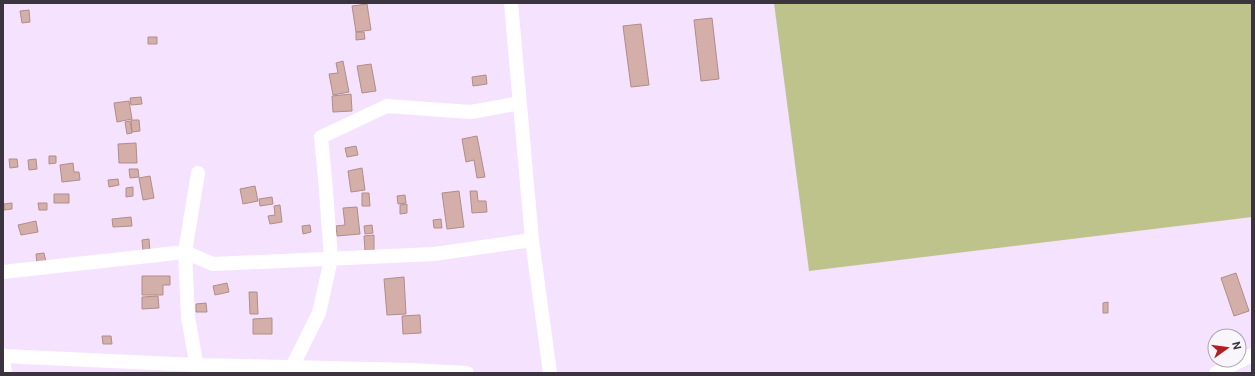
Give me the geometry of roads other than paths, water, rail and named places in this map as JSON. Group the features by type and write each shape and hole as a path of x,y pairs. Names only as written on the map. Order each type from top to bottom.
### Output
{"street":[{"path":"510,3 532,240 550,373"},
{"path":"288,370 319,313 331,259 321,137 387,106 471,112 520,104"},
{"path":"198,173 185,252 188,317 198,369"},
{"path":"3,272 185,252 213,264 434,254 532,240"},
{"path":"1216,373 1252,355"},
{"path":"5,373 3,356 198,369 413,370 467,373"}]}
